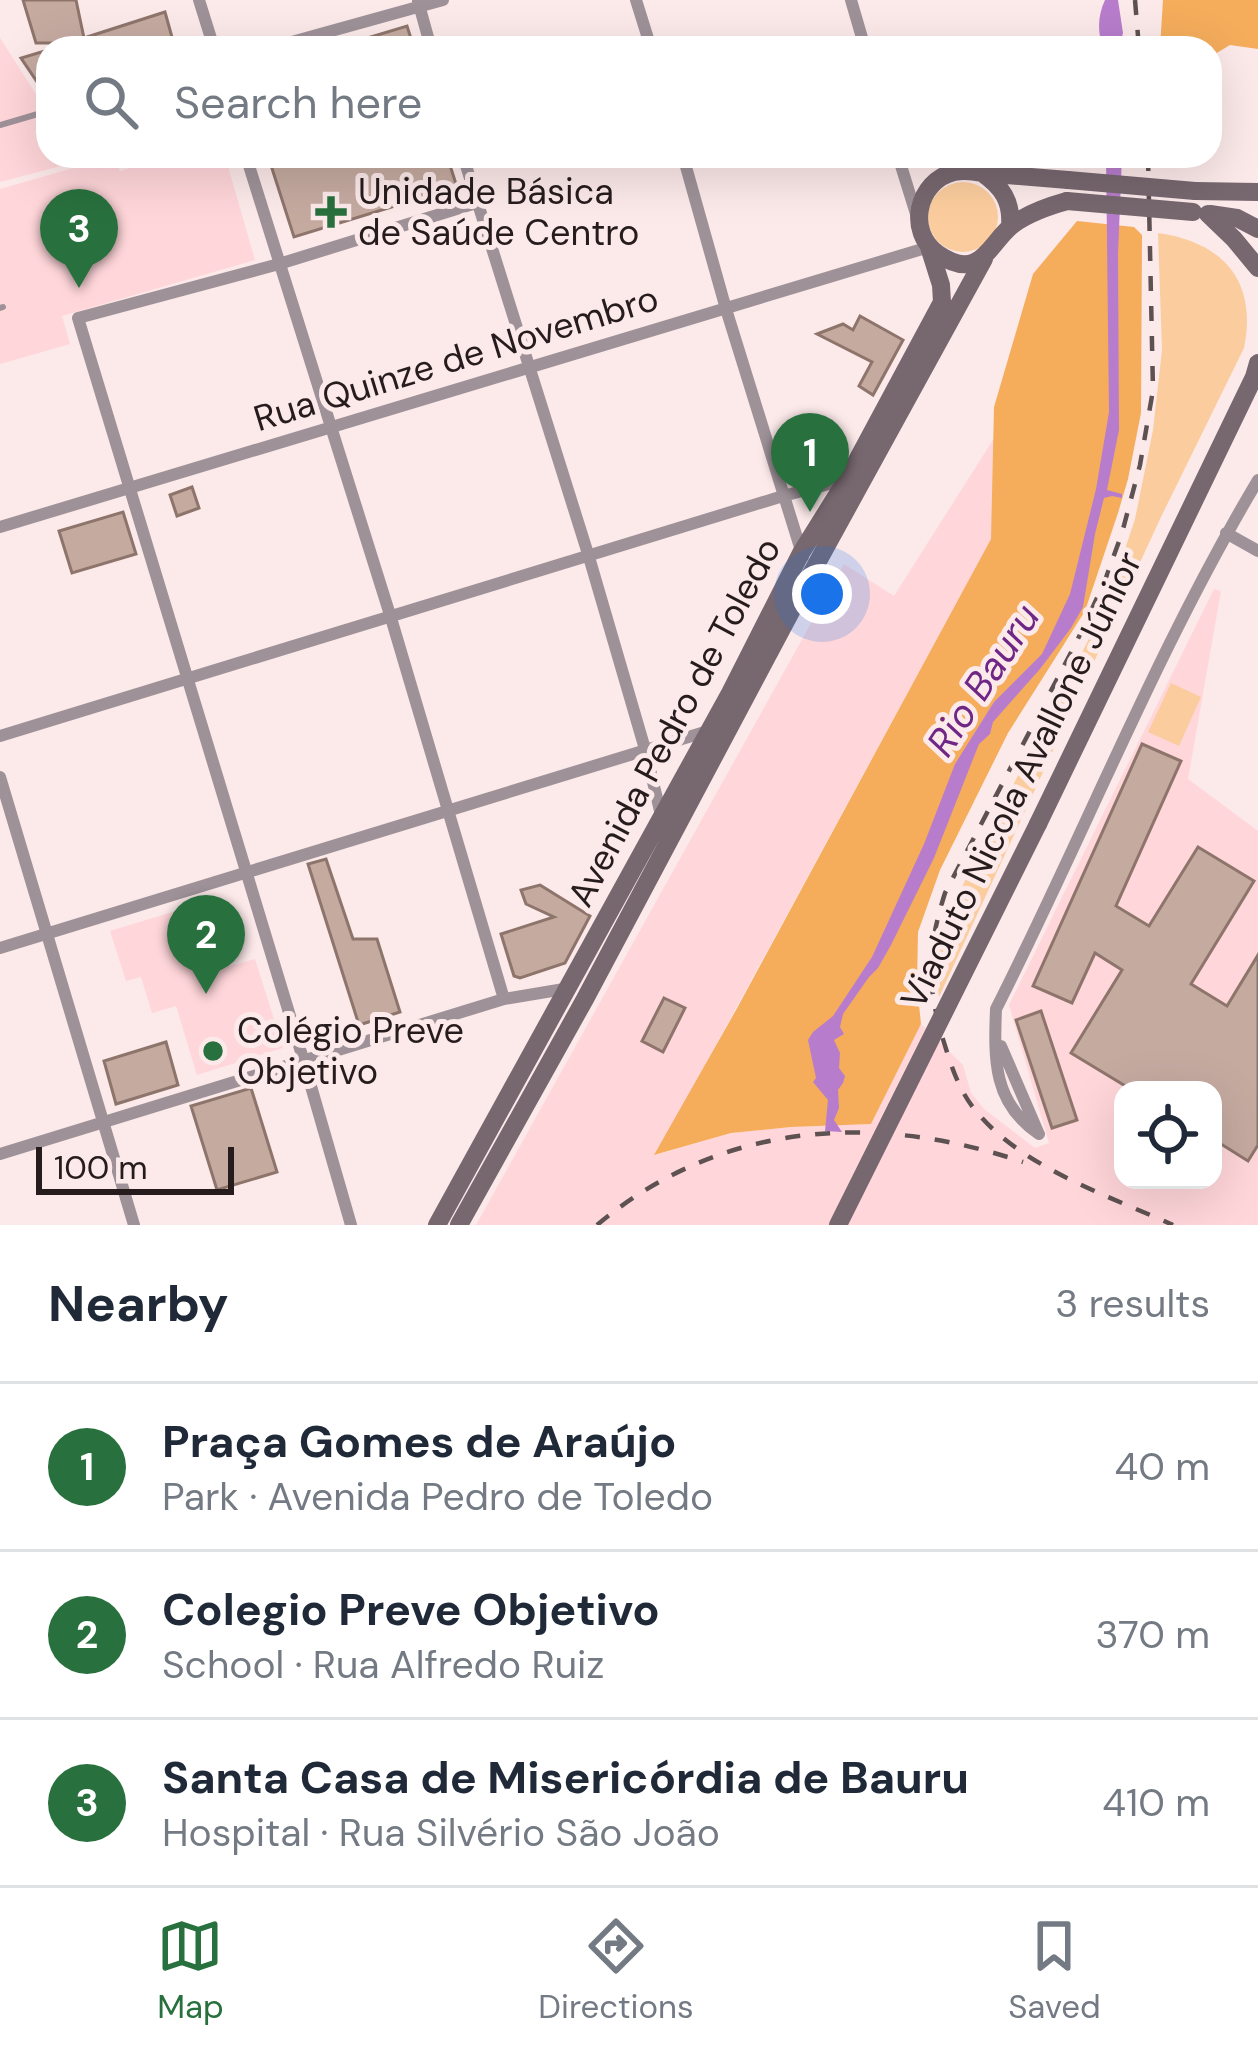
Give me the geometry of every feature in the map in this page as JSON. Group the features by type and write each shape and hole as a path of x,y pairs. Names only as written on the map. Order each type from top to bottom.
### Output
{"main road":[{"path":"1258,192 952,172 926,190 918,220 929,247 940,256 969,263 984,259 1010,226 1067,200 1238,218 1258,229"},
{"path":"982,173 1008,201 1010,226"},
{"path":"1200,213 1234,239 1258,268"},
{"name":"Avenida Pedro de Toledo","path":"437,1225 710,731 737,697 811,574 942,302 929,247"},
{"name":"Avenida Pedro de Toledo","path":"459,1225 585,999 737,697 802,553 854,482 984,259"},
{"name":"Viaduto Nicola Avallone Júnior","path":"838,1225 1038,824 1258,363"}],"street":[{"path":"200,0 210,36"},
{"path":"309,36 418,3 443,0"},
{"path":"636,0 647,36"},
{"path":"851,0 862,36"},
{"path":"418,3 428,36"},
{"path":"250,168 504,999"},
{"path":"466,168 589,557 662,817"},
{"path":"686,168 783,496 811,574"},
{"path":"902,168 918,220"},
{"path":"351,1225 78,318 279,264 476,203"},
{"name":"Rua Quinze de Novembro","path":"0,526 929,247"},
{"path":"995,1034 1039,1134 1012,1113 1004,1096 995,1034 997,1009 1146,692 1258,479"},
{"path":"0,736 783,496 854,482"},
{"path":"1226,533 1258,551"},
{"path":"0,947 710,731"},
{"path":"0,777 134,1225"},
{"path":"0,1154 504,999 568,987 585,999"}],"lane":[{"path":"0,125 36,114"}],"shaded area":[{"path":"1105,0 1118,0 1122,36 1100,36"},
{"path":"1163,0 1258,0 1258,49 1230,45 1222,50 1222,36 1161,36"},
{"path":"0,38 36,94 36,168 53,168 0,182"},
{"path":"73,168 228,168 255,260 62,316 70,344 0,364 0,189"},
{"path":"1106,168 1122,168 1119,430 1107,490 1122,498 1104,498 1083,607 979,744 934,858 891,945 843,1014 840,1027 844,1034 834,1040 845,1076 834,1120 842,1132 825,1131 828,1100 813,1082 808,1040 833,1016 872,957 955,764 994,702 1042,654 1070,594 1109,412"},
{"path":"963,182 988,192 998,217 988,242 963,252 938,242 928,217 938,192"},
{"path":"1077,221 1134,227 1142,235 1141,413 1128,479 1085,611 1008,733 940,870 918,932 921,1024 871,1124 731,1133 654,1155 991,539 994,407 1033,274"},
{"path":"1158,233 1200,245 1230,268 1245,303 1244,348 939,997 940,939 972,864 1106,606 1135,519 1153,430 1162,350"},
{"path":"1005,421 1043,444 656,1155 731,1133 871,1124 921,1024 963,1065 971,1093 984,1109 1035,1148 1049,1143 1009,1005 1214,589 1221,591 1188,779 1258,831 1258,1225 476,1225 844,564 894,596"},
{"path":"1171,683 1201,697 1179,746 1148,732"},
{"path":"192,906 213,971 255,959 283,1048 197,1075 176,1006 152,1013 141,977 126,981 110,931"}],"building":[{"path":"23,0 76,0 84,36 36,36 36,43"},
{"path":"165,12 172,36 90,36"},
{"path":"407,26 410,36 374,36"},
{"path":"36,54 36,80 21,58"},
{"name":"Unidade Básica de Saúde Centro","path":"272,168 451,168 457,187 294,237"},
{"path":"860,316 903,340 873,395 859,386 872,362 817,334 843,324 853,330"},
{"path":"192,487 199,508 177,516 170,495"},
{"path":"123,512 136,554 72,573 59,531"},
{"path":"1142,744 1181,761 1116,906 1149,926 1198,847 1254,881 1191,984 1227,1006 1258,955 1258,1145 1248,1161 1222,1145 1222,1081 1117,1081 1071,1053 1122,970 1095,953 1072,1003 1033,986"},
{"path":"326,859 353,939 377,939 400,1012 359,1025 308,864"},
{"path":"540,885 590,916 565,963 520,978 514,976 501,934 554,917 526,904 521,890"},
{"path":"664,998 685,1008 663,1052 642,1041"},
{"path":"1041,1011 1077,1120 1052,1128 1016,1020"},
{"path":"166,1042 178,1085 116,1104 104,1061"},
{"path":"251,1088 277,1172 217,1190 191,1106"}],"railway":[{"path":"1135,0 1138,36"},
{"path":"1148,168 1153,390 1122,533 1076,643 945,893 932,947 931,981 955,1075 970,1103 995,1131 1067,1178 1173,1225"},
{"path":"597,1225 645,1190 695,1164 747,1146 801,1136 911,1136 1023,1162"}],"place":[{"name":"Unidade Básica de Saúde Centro","path":"331,212"},
{"name":"Santa Casa de Misericórdia de Bauru","path":"79,288"},
{"name":"Praça Gomes de Araújo","path":"810,512"},
{"name":"Colegio Preve Objetivo","path":"206,994"},
{"name":"Colégio Preve Objetivo","path":"213,1051"}],"water label":[{"name":"Rio Bauru","path":"983,680"}]}
